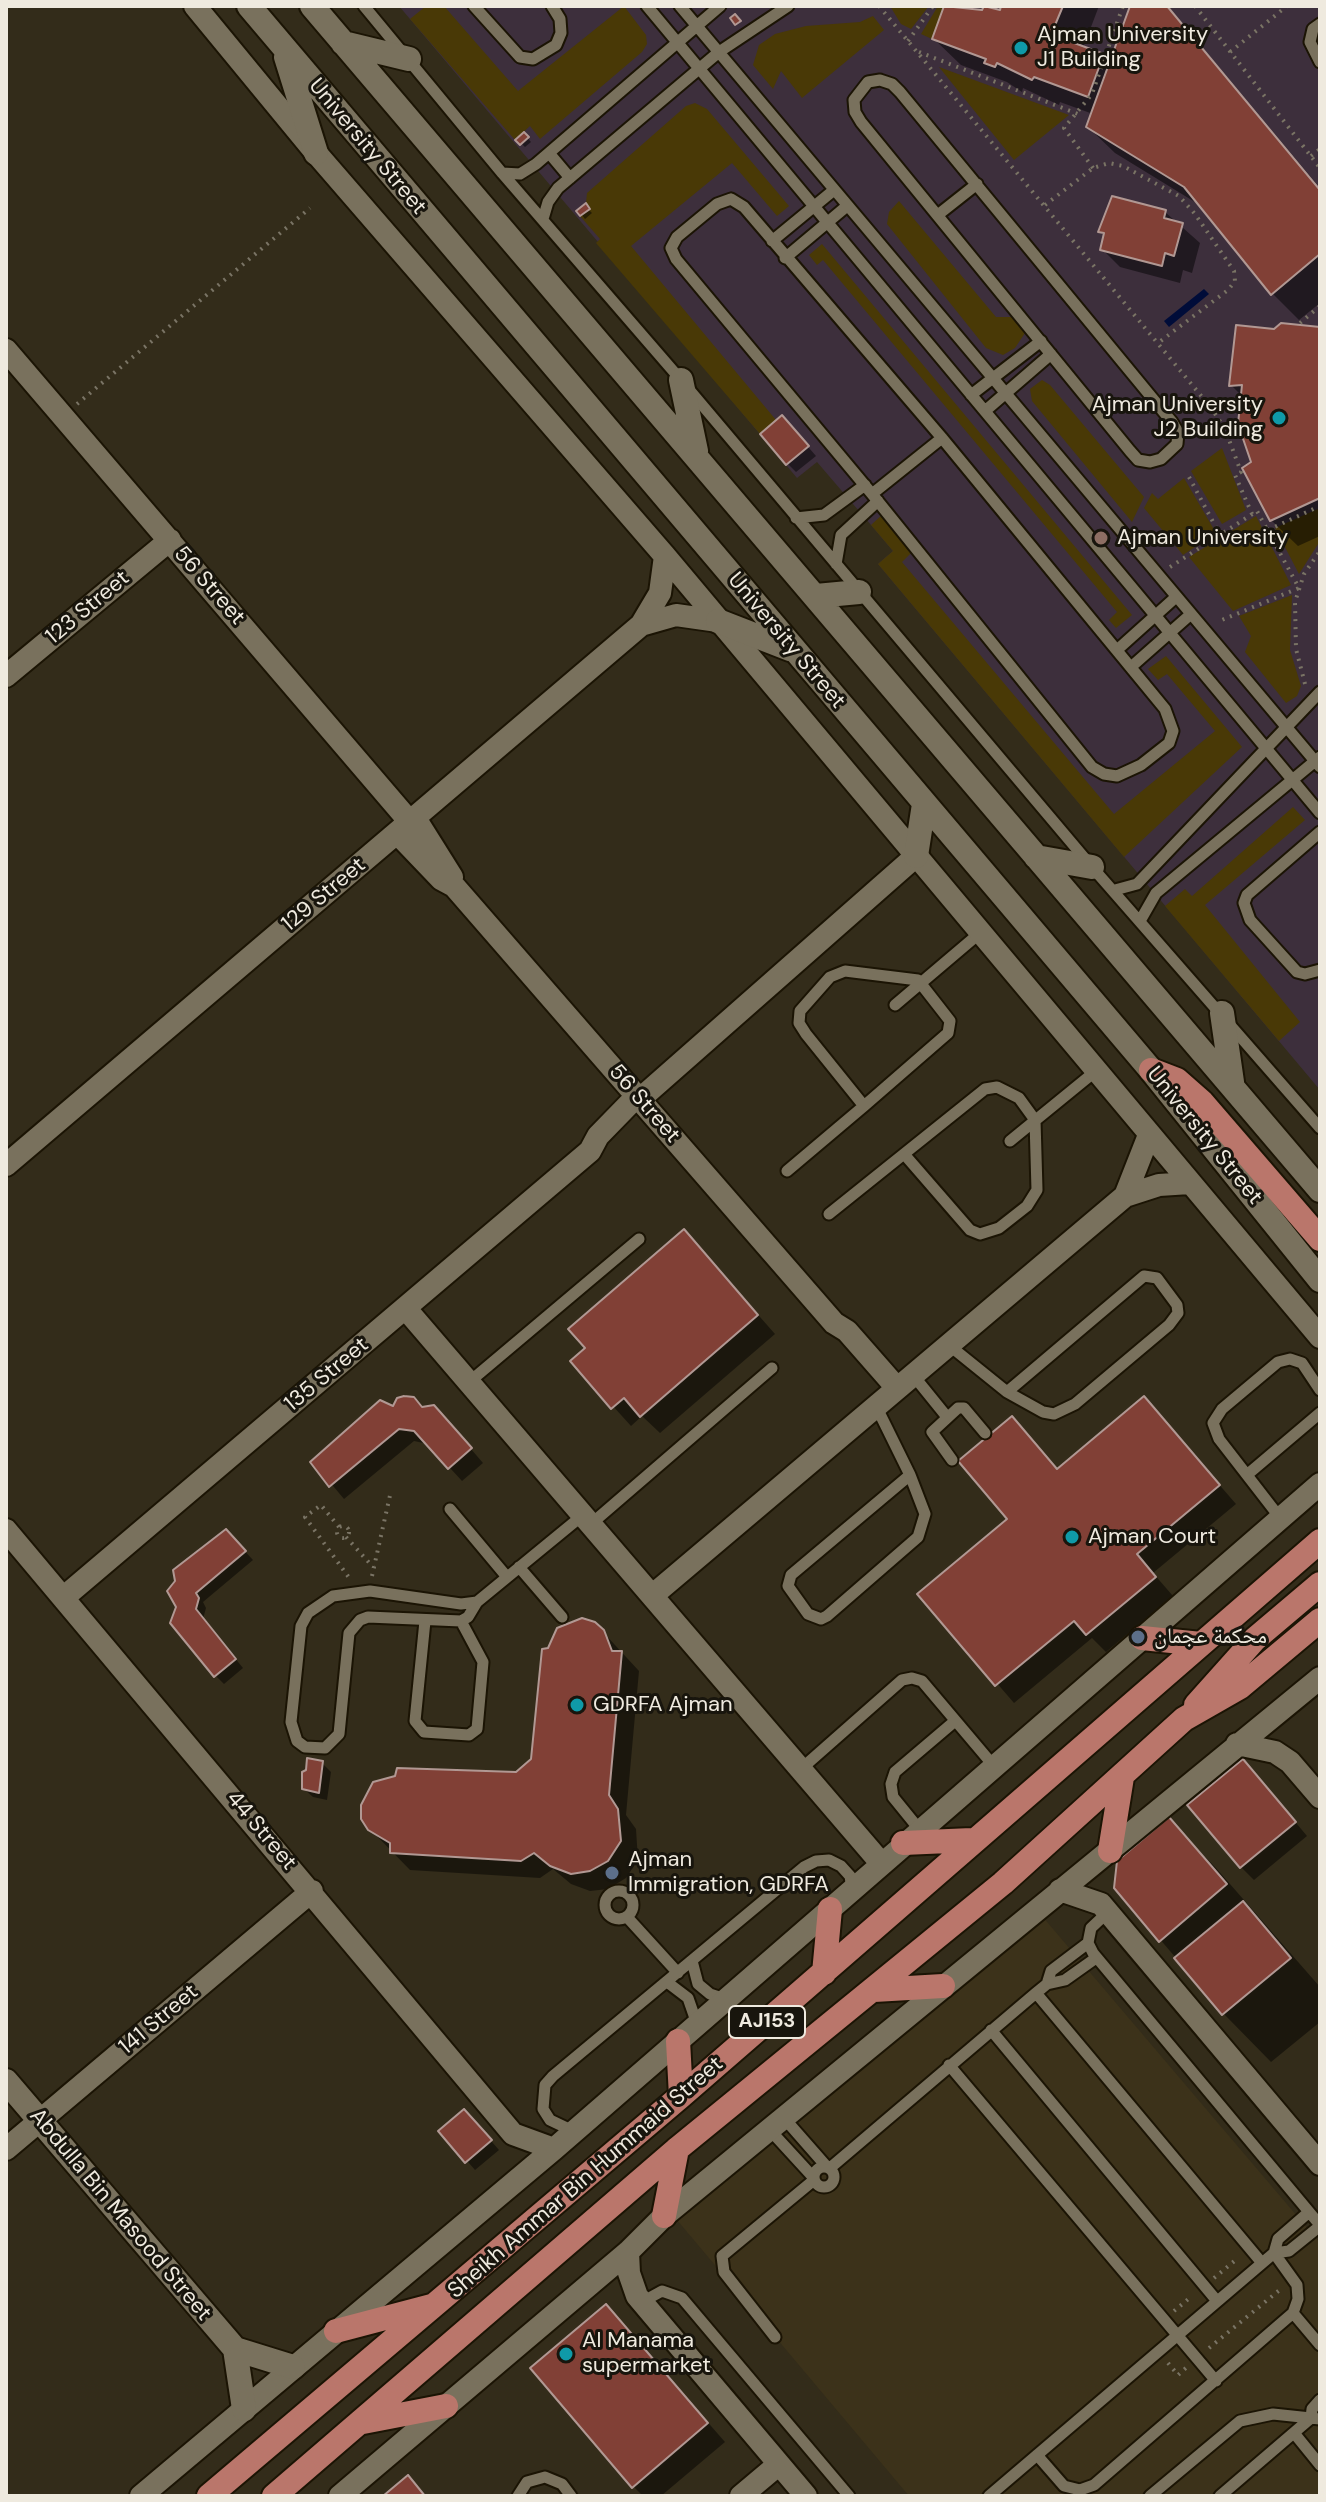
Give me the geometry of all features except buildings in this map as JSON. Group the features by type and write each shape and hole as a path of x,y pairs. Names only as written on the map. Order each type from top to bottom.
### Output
{"main road":[{"name":"University Street","path":"249,6 1151,1070 1320,1280"},
{"path":"312,6 1036,857 1232,1082 1320,1190"},
{"path":"343,43 409,59"},
{"path":"283,47 316,153"},
{"path":"681,380 696,454"},
{"path":"816,596 859,592"},
{"path":"718,621 794,651"},
{"path":"916,856 924,804"},
{"path":"1036,857 1092,867"},
{"path":"1222,1013 1232,1082"},
{"path":"1151,1070 1177,1080 1202,1102 1320,1239"},
{"name":"Sheikh Ammar Bin Hummaid Street","path":"209,2496 441,2303 1320,1541"},
{"path":"1184,1719 1255,1639 1320,1584"},
{"name":"Sheikh Ammar Bin Hummaid Street","path":"274,2496 677,2149 1003,1883 1184,1719 1240,1687 1320,1620"},
{"path":"1142,1638 1201,1644"},
{"path":"1102,1858 1122,1777"},
{"path":"911,1836 972,1840"},
{"path":"824,1973 830,1909"},
{"path":"874,1990 943,1986"},
{"path":"678,2041 681,2096"},
{"name":"Abdulla Bin Masood Street","path":"6,2081 235,2349"},
{"path":"664,2216 677,2149"},
{"path":"336,2331 441,2303"},
{"path":"244,2409 235,2349 293,2367"},
{"path":"361,2423 446,2406"}],"street":[{"path":"195,6 316,153 665,556 1320,1337"},
{"name":"56 Street","path":"6,350 450,872 454,886 834,1323 839,1337 893,1392"},
{"name":"123 Street","path":"6,676 170,540"},
{"name":"129 Street","path":"6,1165 641,625 660,593 665,556"},
{"name":"129 Street","path":"641,625 676,615 718,621"},
{"name":"135 Street","path":"63,1598 590,1151 598,1136 642,1101 916,856"},
{"path":"1125,1196 1149,1135"},
{"path":"653,1595 1125,1196 1159,1185 1190,1183"},
{"path":"406,1309 881,1863"},
{"path":"141,2496 513,2179 554,2149 1320,1484"},
{"name":"44 Street","path":"6,1530 513,2134"},
{"path":"340,2496 594,2282 664,2216 1320,1678"},
{"path":"1280,1711 1284,1745 1290,1762"},
{"path":"1237,1744 1263,1747 1290,1762 1320,1797"},
{"path":"1102,1858 1105,1908"},
{"path":"1060,1890 1105,1908 1320,2164"},
{"name":"141 Street","path":"6,2149 312,1891"},
{"path":"513,2179 513,2134 554,2149"},
{"path":"628,2252 629,2273 640,2299 806,2496"},
{"path":"594,2282 612,2285 640,2299"},
{"path":"741,2496 779,2464"}],"lane":[{"path":"364,6 502,173 1092,867 1320,1128"},
{"path":"474,6 520,57 533,59 556,45 561,33 560,19 552,6"},
{"path":"647,6 1320,813"},
{"path":"680,6 1176,597 1318,761 1151,898 1140,921"},
{"path":"502,173 520,174 549,153 720,6"},
{"path":"543,219 553,194 570,178 719,52 788,6"},
{"path":"1320,24 1313,29 1310,42 1320,62"},
{"path":"880,80 892,84 977,184 1172,422 1178,432 1177,444 1161,459 1150,462 1138,460 855,112 854,100 868,82 880,80"},
{"path":"549,153 570,178"},
{"path":"939,214 977,184"},
{"path":"772,241 834,190"},
{"path":"731,199 739,202 785,258 942,438 1165,709 1173,731 1169,743 1141,765 1117,776 1104,774 1092,767 872,493 676,259 671,248 677,237 717,204 731,199"},
{"path":"785,258 847,206"},
{"path":"971,395 1041,341"},
{"path":"985,411 1051,354"},
{"path":"796,518 824,515 872,493 942,438"},
{"path":"836,564 836,544 872,493"},
{"path":"1117,650 1176,597"},
{"path":"1131,667 1191,614"},
{"path":"1115,890 1137,884 1320,692"},
{"path":"1320,832 1247,895 1244,903 1250,920 1297,972 1314,974 1320,970"},
{"path":"1156,863 1170,881"},
{"path":"895,1005 981,932"},
{"path":"787,1171 864,1106 951,1027 922,982 862,970 845,971 830,977 800,1011 799,1023 806,1034 864,1106"},
{"path":"1010,1141 1097,1069"},
{"path":"829,1214 985,1089 1009,1090 1035,1120 1037,1190 1033,1199 990,1233 970,1230 904,1154"},
{"path":"468,1383 639,1239"},
{"path":"950,1346 1007,1392 1043,1412 1066,1411 1169,1325 1178,1313 1177,1305 1157,1278 1144,1276 1007,1392"},
{"path":"1281,1519 1214,1432 1216,1415 1278,1362 1290,1359 1302,1363 1320,1390"},
{"path":"477,1602 461,1604 370,1591 348,1593 319,1603 301,1626 291,1722 297,1741 305,1747 325,1748 339,1734 348,1642 353,1626 368,1617 461,1621 468,1617 477,1602 519,1567 587,1519 772,1368"},
{"path":"893,1392 947,1417"},
{"path":"893,1392 910,1475 925,1514 918,1537 827,1616 814,1618 808,1614 788,1586 791,1575 910,1475"},
{"path":"952,1460 932,1432 947,1417 961,1407 985,1433"},
{"path":"1248,1474 1320,1413"},
{"path":"450,1509 507,1577"},
{"path":"519,1567 562,1617"},
{"path":"425,1621 415,1721 424,1732 469,1735 477,1729 483,1662 461,1621"},
{"path":"801,1769 902,1680 922,1681 993,1765"},
{"path":"911,1836 893,1797 891,1784 903,1763 955,1721"},
{"path":"574,2131 550,2120 543,2109 545,2085 816,1861 829,1860 841,1866 850,1876 852,1889"},
{"path":"989,2496 1274,2253 1289,2251 1320,2226 1096,1958 1088,1943 1091,1928 1105,1908"},
{"path":"627,1917 678,1973"},
{"path":"1047,1984 1051,1971 1088,1943"},
{"path":"775,2337 724,2272 722,2256 814,2179 819,2167 828,2167 1047,1984 1061,1982 1096,1958"},
{"path":"692,1961 695,1977 703,1990 725,1999"},
{"path":"667,1982 688,1998 697,2024"},
{"path":"1036,1993 1262,2263"},
{"path":"991,2030 1217,2301"},
{"path":"949,2065 1216,2381"},
{"path":"777,2123 828,2167 834,2179 829,2186 820,2186 814,2179 777,2123"},
{"path":"1274,2253 1278,2239 1309,2212"},
{"path":"1037,2455 1064,2486 1088,2488 1216,2381 1293,2313 1298,2299 1297,2285 1274,2253"},
{"path":"640,2299 662,2291 682,2298 849,2496"},
{"path":"1293,2313 1320,2345"},
{"path":"1316,2419 1312,2409 1320,2400"},
{"path":"1150,2496 1240,2421 1273,2414 1316,2419"},
{"path":"1220,2496 1294,2433 1316,2419"},
{"path":"1294,2433 1320,2465"},
{"path":"518,2496 527,2482 545,2477 562,2484 571,2496"}],"path":[{"path":"879,6 1158,343 1225,429 1241,472 1235,475 1252,514"},
{"path":"908,41 933,6"},
{"path":"1093,168 1064,128 1092,94 1123,6"},
{"path":"1195,6 1320,168"},
{"path":"1230,52 1287,6"},
{"path":"916,51 1078,114"},
{"path":"1311,156 1320,149"},
{"path":"1045,205 1093,168 1109,163 1123,166 1179,196 1195,214 1235,274 1228,290 1158,343"},
{"path":"62,415 310,208"},
{"path":"1300,323 1320,306"},
{"path":"1189,477 1219,533"},
{"path":"1268,530 1320,506"},
{"path":"1158,575 1257,511 1299,588"},
{"path":"1311,702 1295,640 1293,616 1299,588 1320,551"},
{"path":"1203,628 1299,588"},
{"path":"370,1591 391,1491"},
{"path":"348,1593 350,1575 305,1517 321,1505 339,1527 347,1528 346,1537 373,1567"}],"shaded area":[{"name":"Ajman University","path":"399,6 1320,6 1320,1090 878,564 893,551 871,525 817,462 797,478"},
{"path":"426,6 444,6 518,91 624,6 646,35 647,44 642,52 540,139 530,126 515,140 410,19"},
{"path":"890,6 929,6 911,29 901,24"},
{"path":"938,6 944,6 932,39 921,34"},
{"path":"873,16 884,30 802,98 781,71 773,89 753,65 759,45 775,34 806,26 860,22"},
{"path":"939,67 1069,115 1014,160"},
{"path":"695,103 707,109 789,206 777,216 732,163 631,246 776,420 760,434 596,243 600,239 580,216 590,209 586,203 587,193 686,106"},
{"path":"899,201 996,317 1013,317 1025,333 1015,348 1003,355 986,348 887,224 889,212"},
{"path":"822,244 1132,615 1116,628 1109,620 1117,612 823,260 817,265 809,255"},
{"path":"1042,380 1050,385 1144,497 1132,522 1032,401 1030,389"},
{"path":"1222,448 1246,510 1222,524 1191,471"},
{"path":"1184,478 1216,533 1183,555 1144,508 1152,493 1158,499"},
{"path":"1320,508 1320,541 1299,574 1275,528"},
{"path":"883,514 913,551 902,562 1114,814 1215,731 1167,674 1158,680 1148,669 1166,656 1242,747 1124,857 878,564 893,551 871,525"},
{"path":"1256,516 1291,585 1233,611 1189,557"},
{"path":"1292,595 1290,650 1301,686 1297,696 1286,703 1245,652 1251,636 1239,616"},
{"path":"1293,807 1305,820 1205,905 1300,1022 1279,1041 1165,906 1185,889 1192,896"},
{"path":"1042,1916 1320,2243 1320,2496 909,2496 677,2220"}],"water":[{"path":"1204,289 1209,294 1169,327 1164,321"}],"place":[{"name":"Ajman University J1 Building","path":"1021,48"},
{"name":"Ajman University J2 Building","path":"1279,418"},
{"name":"Ajman University","path":"1101,538"},
{"name":"Ajman Court","path":"1072,1537"},
{"name":"محكمة عجمان","path":"1138,1637"},
{"name":"GDRFA Ajman","path":"577,1705"},
{"name":"Ajman Immigration, GDRFA","path":"612,1873"},
{"name":"Al Manama supermarket","path":"566,2354"}]}
